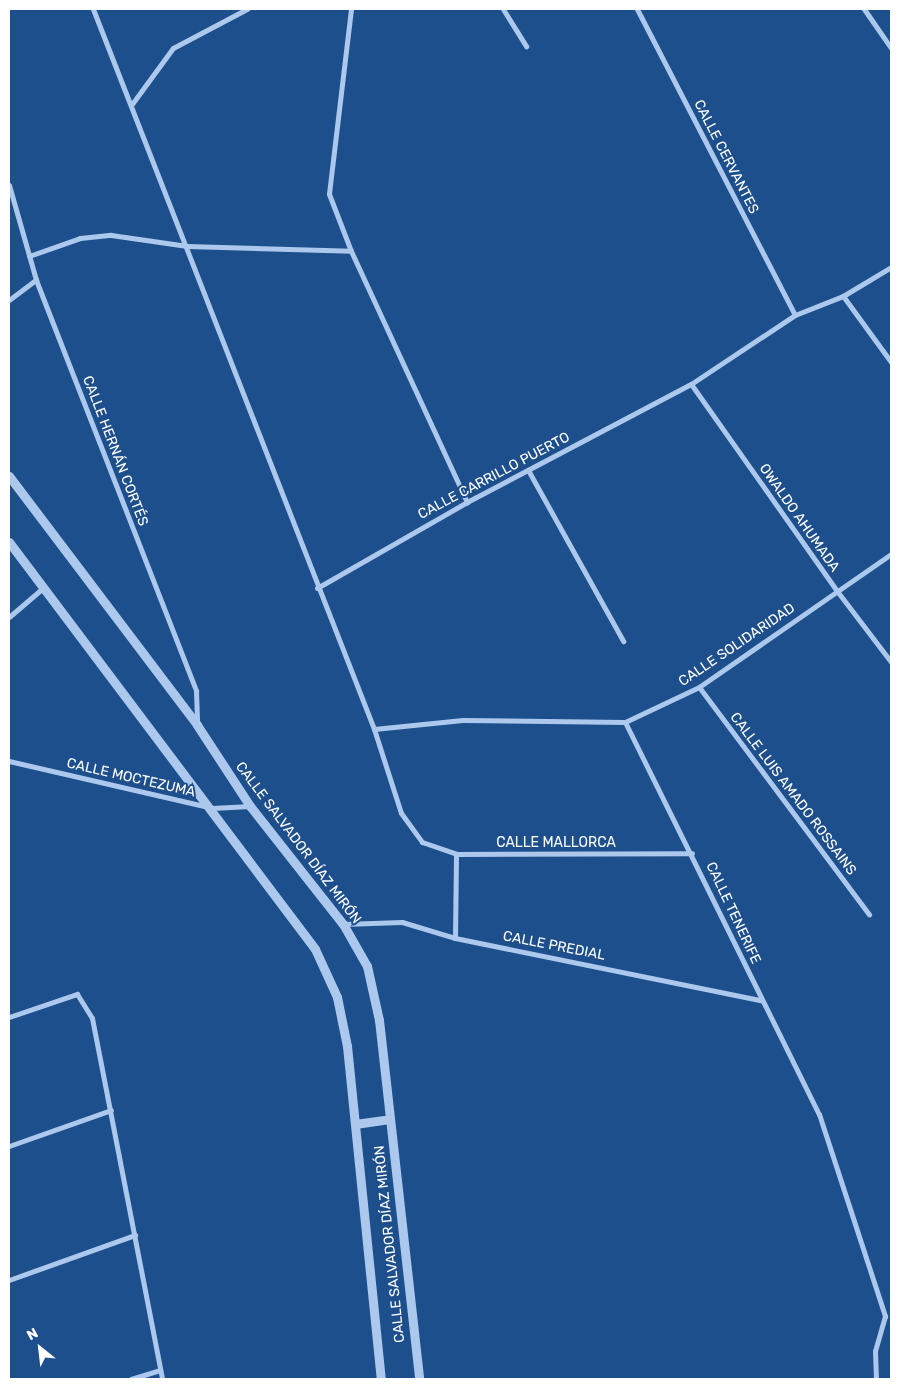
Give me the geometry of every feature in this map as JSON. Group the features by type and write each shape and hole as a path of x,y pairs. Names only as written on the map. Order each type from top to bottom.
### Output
{"street":[{"path":"94,9 187,246 317,588 374,729"},
{"path":"132,104 173,48 247,9"},
{"path":"351,9 329,194 351,250 467,502"},
{"path":"504,9 526,46"},
{"name":"CALLE CERVANTES","path":"637,9 795,315"},
{"path":"864,9 891,48"},
{"name":"CALLE HERNÁN CORTÉS","path":"9,184 36,280 196,691 197,725"},
{"path":"29,256 80,238 111,235 187,246 351,250"},
{"name":"CALLE CARRILLO PUERTO","path":"317,588 467,502 691,384 795,315 843,296 891,267"},
{"path":"9,300 36,280"},
{"path":"843,296 891,362"},
{"name":"OWALDO AHUMADA","path":"691,384 837,591 891,662"},
{"path":"528,470 623,641"},
{"name":"CALLE SALVADOR DÍAZ MIRÓN","path":"9,476 197,725 250,806 344,924 367,966 379,1020 419,1379"},
{"name":"CALLE SALVADOR DÍAZ MIRÓN","path":"9,542 212,808 315,949 337,997 347,1046 381,1379"},
{"name":"CALLE SOLIDARIDAD","path":"374,729 462,720 625,722 699,687 891,554"},
{"path":"9,616 43,588"},
{"name":"CALLE LUIS AMADO ROSSAINS","path":"699,687 869,914"},
{"name":"CALLE TENERIFE","path":"625,722 692,853 761,1000 819,1114 885,1316 876,1351 876,1379"},
{"name":"CALLE MALLORCA","path":"374,729 401,813 422,842 456,854 692,853"},
{"name":"CALLE MOCTEZUMA","path":"9,761 212,808 250,806"},
{"path":"454,938 456,854"},
{"name":"CALLE PREDIAL","path":"344,924 402,922 454,938 761,1000"},
{"path":"9,1017 77,994 92,1018 162,1379"},
{"path":"9,1146 111,1110"},
{"path":"355,1124 390,1119"},
{"path":"9,1280 135,1235"},
{"path":"131,1379 160,1370"}]}
